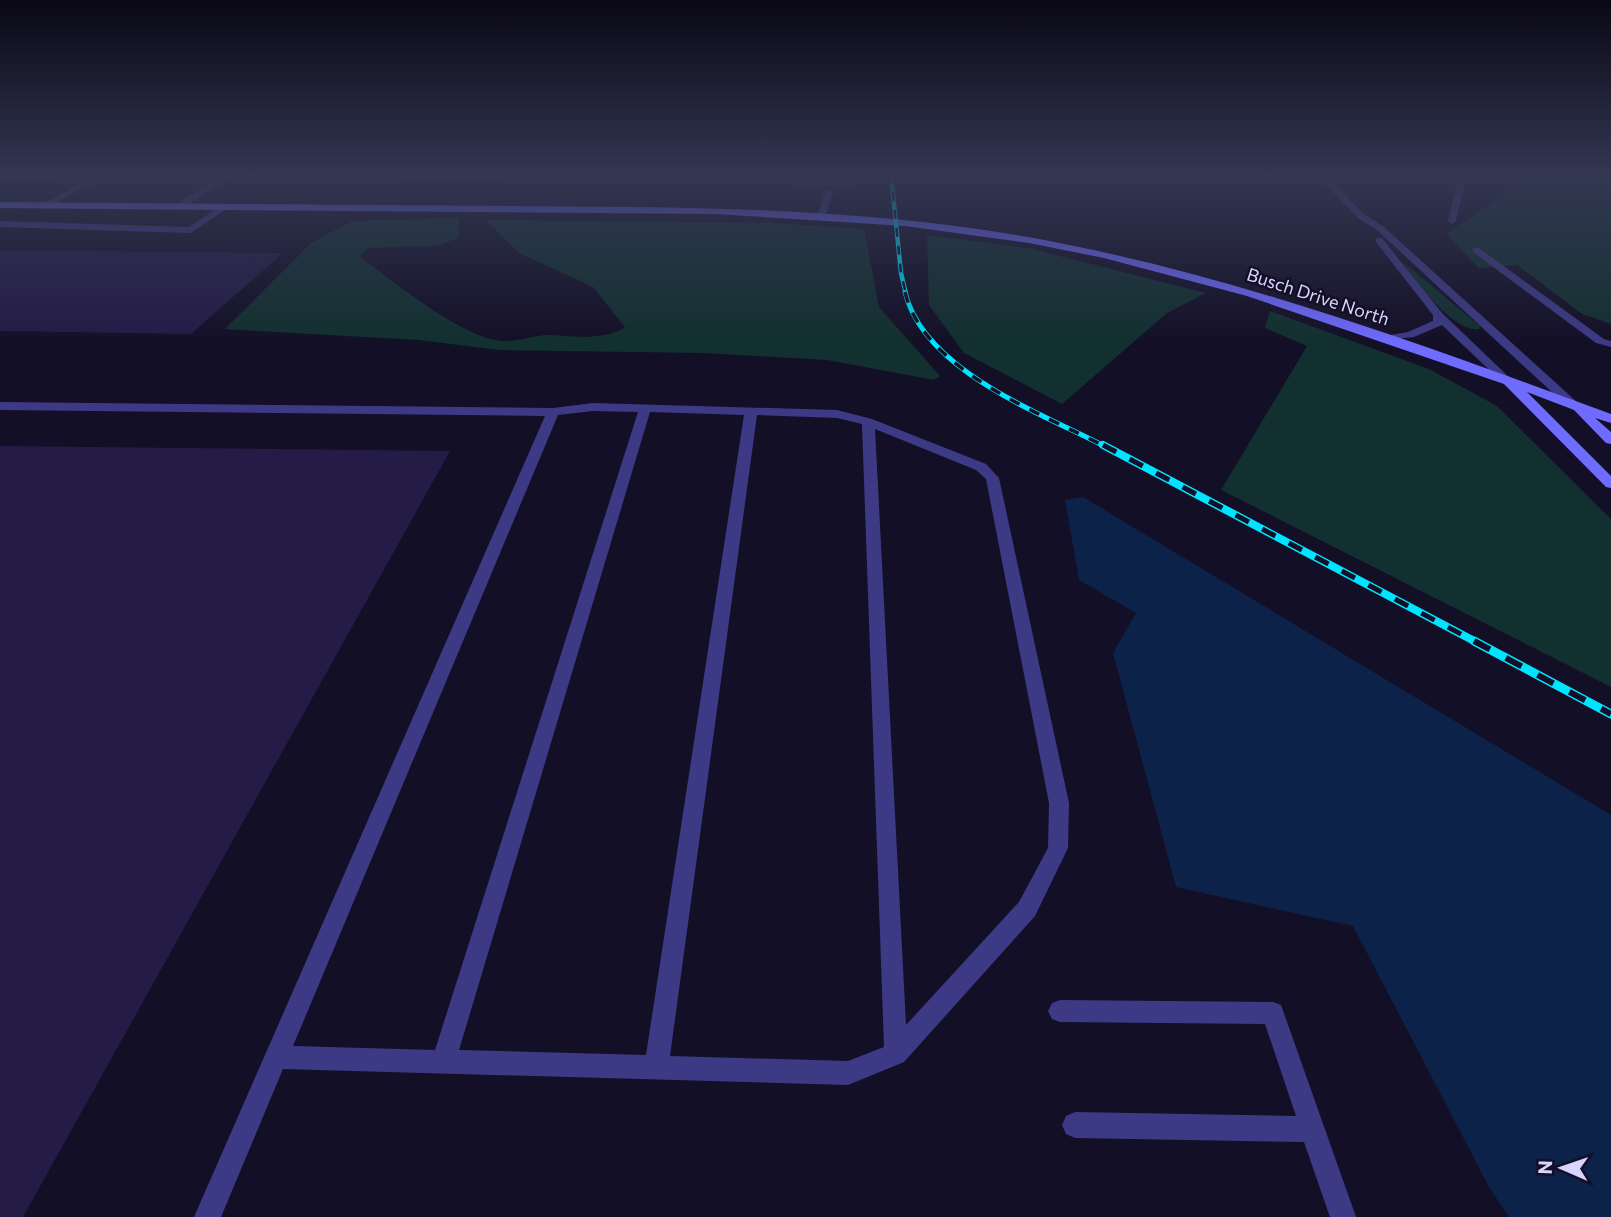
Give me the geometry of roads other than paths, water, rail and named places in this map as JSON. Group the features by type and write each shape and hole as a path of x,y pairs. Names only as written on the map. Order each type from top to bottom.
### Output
{"street":[{"name":"Busch Drive North","path":"961,231 1094,252 1273,299 1611,419"},
{"path":"1507,381 1611,484"},
{"path":"1573,405 1611,440"}],"lane":[{"path":"1373,231 1438,315 1507,381"},
{"path":"1383,231 1573,405"},
{"path":"1476,250 1600,341 1611,344"},
{"path":"1388,338 1426,329 1438,323 1438,315"},
{"path":"0,406 553,412 593,407 837,414 867,422 981,467 992,478 1059,803 1058,848 1027,909 896,1054 848,1073 276,1057"},
{"path":"443,1062 645,409"},
{"path":"207,1217 553,412"},
{"path":"656,1068 751,412"},
{"path":"867,422 896,1054"},
{"path":"1060,1011 1273,1013 1342,1217"},
{"path":"1075,1125 1313,1129"}],"water":[{"path":"1083,497 1611,815 1611,1217 1509,1217 1489,1187 1353,926 1176,887 1113,653 1136,613 1079,580 1065,500"}],"railway":[{"path":"897,231 906,294"},
{"path":"905,292 916,320 935,345 960,367 1019,404 1106,447"},
{"path":"1103,445 1478,643"},
{"path":"1474,641 1611,714"}]}
